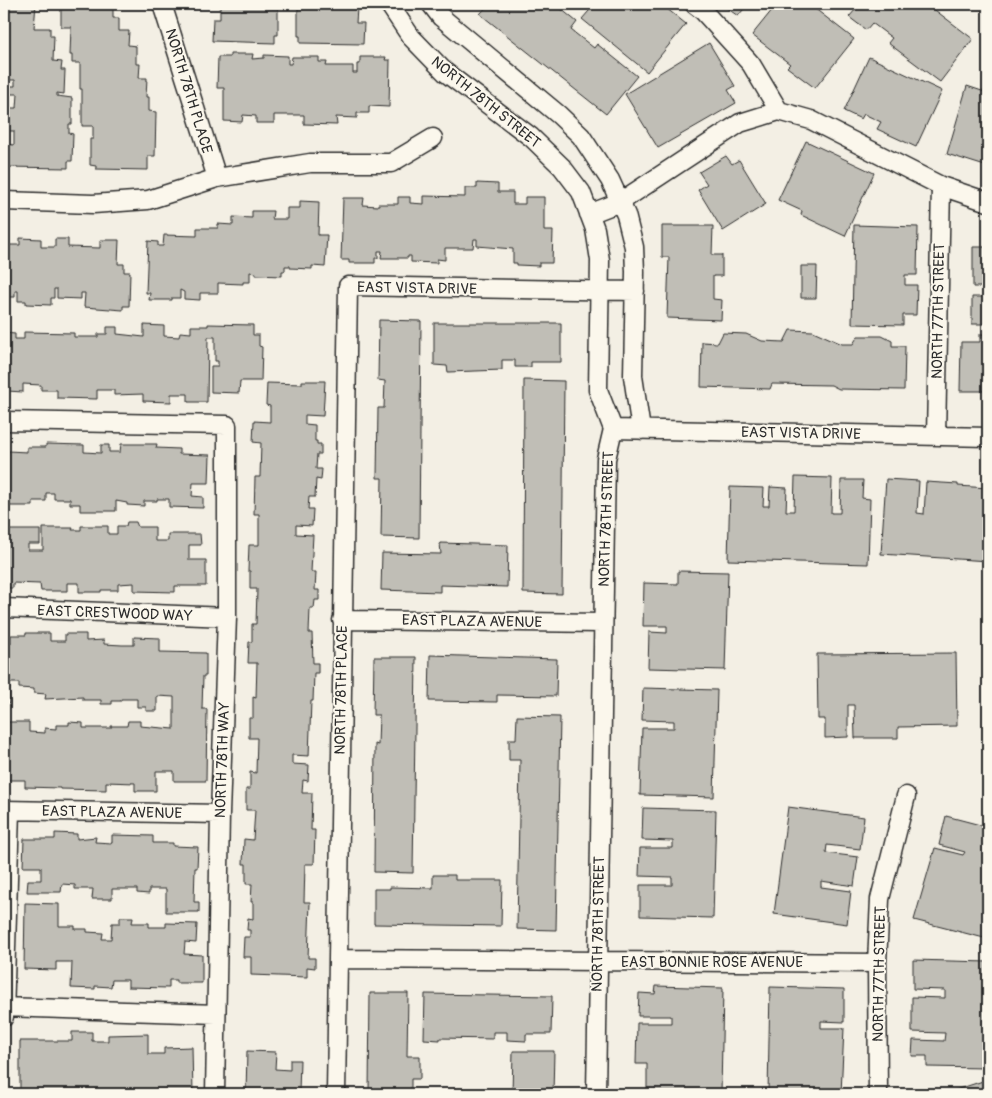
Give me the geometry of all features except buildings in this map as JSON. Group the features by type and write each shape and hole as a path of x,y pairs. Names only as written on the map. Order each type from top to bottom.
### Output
{"street":[{"name":"NORTH 78TH PLACE","path":"162,4 217,178"},
{"name":"NORTH 78TH STREET","path":"389,4 411,37 445,72 532,137 562,167 581,192 595,229 600,260 598,390 613,429 606,459 596,1094"},
{"path":"431,4 441,17 559,115 581,136 610,180 631,232 634,247 633,376 641,430"},
{"path":"694,4 703,11 751,64 779,111"},
{"path":"589,214 620,202 740,123 779,111 811,120 941,186 988,202"},
{"path":"4,201 93,204 148,200 217,178 310,164 391,162 433,138"},
{"name":"NORTH 77TH STREET","path":"936,436 941,186"},
{"name":"NORTH 78TH PLACE","path":"336,1094 348,286"},
{"name":"EAST VISTA DRIVE","path":"348,286 635,291"},
{"name":"NORTH 78TH WAY","path":"4,421 227,425 227,617 220,814 215,1094"},
{"name":"EAST VISTA DRIVE","path":"613,429 988,437"},
{"name":"EAST CRESTWOOD WAY","path":"4,608 227,617"},
{"name":"EAST PLAZA AVENUE","path":"342,620 602,623"},
{"name":"NORTH 77TH STREET","path":"878,1094 876,963 880,899 906,796"},
{"path":"7,810 4,1010 216,1014"},
{"name":"EAST PLAZA AVENUE","path":"7,810 220,814"},
{"name":"EAST BONNIE ROSE AVENUE","path":"338,959 876,963"}]}
